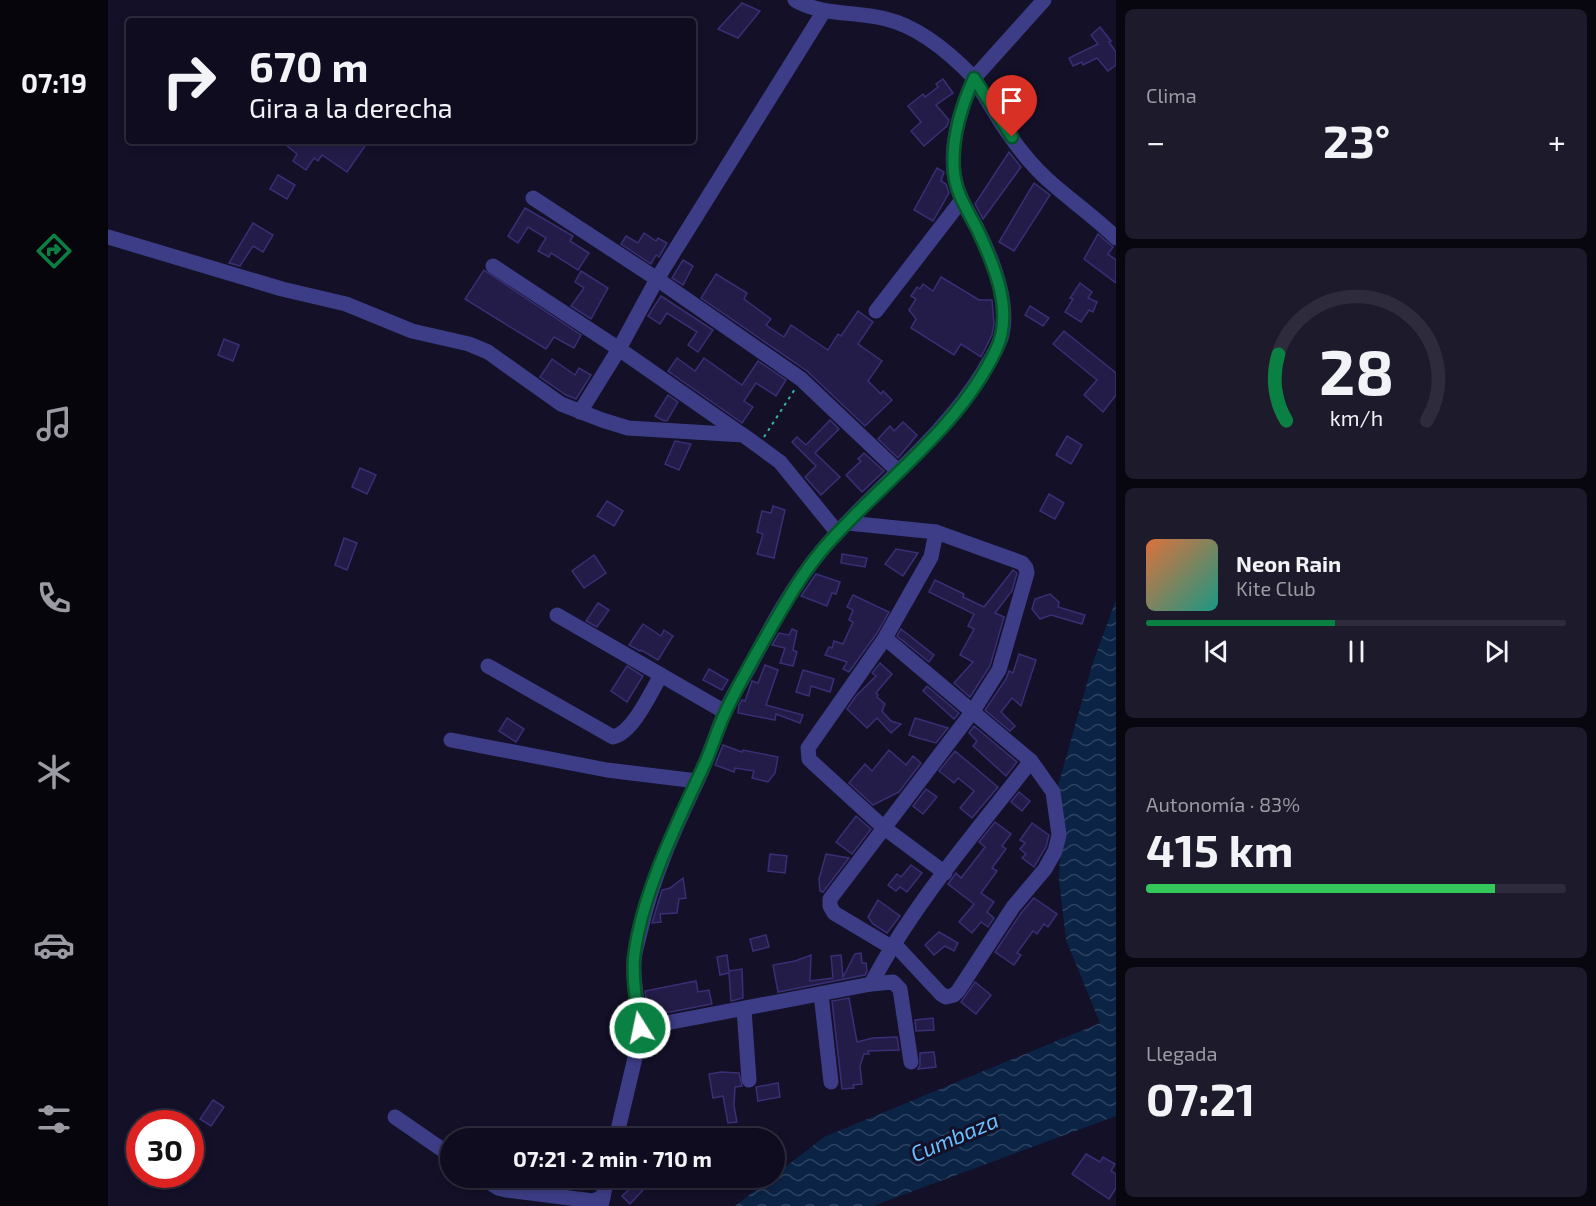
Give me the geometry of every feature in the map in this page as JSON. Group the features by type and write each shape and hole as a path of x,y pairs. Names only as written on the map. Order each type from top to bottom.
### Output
{"street":[{"path":"795,0 824,11 886,19 908,26 950,56 974,78 993,111 1021,151 1047,179 1116,238"},
{"path":"618,1128 640,1028 635,998 634,959 644,913 683,807 725,712 787,599 820,553 943,426 969,395 1001,337 1001,298 995,271 978,230 962,201 954,174 953,148 959,120 974,78 1044,0"},
{"path":"580,412 620,349 657,279 824,11"},
{"path":"533,198 657,279 801,379 898,471"},
{"path":"876,311 962,201"},
{"path":"108,237 282,289 346,304 412,331 469,344 488,352 561,404 628,428 743,435"},
{"path":"493,266 620,349 759,446 780,462 843,528 936,532 1022,563 1026,567 1028,573 999,670 973,711 830,899 830,906 834,913 891,947 899,949 946,997 958,991 1013,907 1046,868 1055,851 1059,835 1053,792 1031,761 973,711 885,638"},
{"path":"936,532 931,557 885,638 808,748 809,759 883,827 945,873"},
{"path":"558,615 725,712"},
{"path":"488,666 613,737 628,729 661,675"},
{"path":"451,740 607,770 696,781"},
{"path":"872,984 891,947 1031,761"},
{"path":"640,1028 893,982 900,989 911,1062"},
{"path":"820,994 831,1082"},
{"path":"744,1009 749,1080"},
{"path":"394,1117 440,1148"},
{"path":"498,1188 602,1202"}],"path":[{"path":"759,446 801,379"}],"water":[{"name":"Cumbaza","path":"1116,600 1116,1116 873,1206 735,1206 758,1188 785,1188 785,1167 824,1137 1100,1023 1066,940 1059,880 1061,832 1058,786 1093,662"}],"building":[{"path":"742,3 760,11 738,38 718,29"},
{"path":"1100,27 1116,52 1116,65 1108,71 1097,58 1083,65 1082,62 1073,66 1069,58 1098,44 1091,35"},
{"path":"943,79 953,93 936,105 949,120 947,126 924,146 911,131 921,122 908,106 923,94 925,97 938,87 936,84"},
{"path":"285,144 362,144 365,146 347,172 322,155 318,161 314,158 306,170 293,161 297,154"},
{"path":"1009,152 1021,167 983,219 975,204"},
{"path":"937,168 944,172 941,181 946,184 949,193 933,221 914,210"},
{"path":"278,175 295,185 287,199 270,189"},
{"path":"1034,183 1050,195 1014,251 999,242"},
{"path":"525,208 573,236 570,241 589,253 578,270 551,253 549,257 538,251 546,238 528,227 518,243 508,236"},
{"path":"253,223 273,235 263,252 253,246 240,266 229,263"},
{"path":"644,233 656,241 658,238 667,243 659,257 656,255 651,264 621,244 626,236 638,243"},
{"path":"1098,234 1113,247 1108,254 1116,260 1116,283 1084,259"},
{"path":"683,260 693,266 683,285 672,278"},
{"path":"484,270 581,335 574,348 554,337 546,349 465,299"},
{"path":"581,271 608,288 591,319 571,306 584,288 575,282"},
{"path":"716,274 747,293 744,299 771,319 766,325 784,337 791,325 828,350 838,334 841,336 858,311 873,322 858,344 882,361 868,381 881,394 883,391 892,400 865,426 807,371 701,298"},
{"path":"941,277 979,300 992,300 994,324 992,335 981,357 961,344 954,355 911,328 916,319 909,310 916,299 911,296 917,287 920,289 923,284 933,291"},
{"path":"1080,283 1092,292 1088,298 1097,302 1093,312 1089,310 1081,322 1065,312 1073,299 1070,298"},
{"path":"661,296 713,330 698,352 688,345 697,332 667,313 660,324 648,316"},
{"path":"1030,306 1049,318 1043,326 1025,315"},
{"path":"1064,331 1116,373 1116,395 1103,412 1084,395 1097,380 1053,344"},
{"path":"224,339 239,345 233,361 218,355"},
{"path":"677,358 695,371 704,358 742,385 758,361 786,380 776,396 756,383 744,401 753,407 742,423 668,371"},
{"path":"552,359 575,375 579,368 591,375 576,399 566,395 540,377"},
{"path":"668,395 678,402 667,421 655,416"},
{"path":"830,420 839,429 815,453 840,477 821,495 805,477 816,466 792,442 797,437 806,445"},
{"path":"903,422 917,435 898,458 878,439 890,426 894,431"},
{"path":"1067,436 1082,445 1071,464 1056,455"},
{"path":"675,441 691,444 679,470 665,464"},
{"path":"864,453 884,471 862,492 846,475 861,461 858,459"},
{"path":"360,468 376,475 367,494 352,487"},
{"path":"1049,494 1064,503 1055,519 1040,511"},
{"path":"607,501 623,511 614,526 597,516"},
{"path":"773,506 785,510 774,558 757,554 763,534 757,532 762,511 771,513"},
{"path":"344,538 357,543 347,570 335,565"},
{"path":"896,549 918,553 903,576 885,564"},
{"path":"842,554 867,558 865,567 841,563"},
{"path":"594,555 606,573 584,588 572,571"},
{"path":"1013,570 1017,573 1012,591 995,613 1004,617 990,666 970,697 954,683 973,662 960,655 974,629 968,626 974,614 929,592 935,580 984,607"},
{"path":"816,574 840,582 836,594 832,593 827,606 801,596"},
{"path":"1050,594 1059,602 1058,607 1085,615 1082,624 1051,615 1040,619 1032,609 1035,599"},
{"path":"853,595 889,612 849,672 843,669 847,662 825,655 829,647 832,648 834,641 843,644 853,622 849,620 853,610 847,607"},
{"path":"598,603 609,610 597,627 586,621"},
{"path":"643,624 661,636 664,630 673,636 658,660 629,645"},
{"path":"792,629 797,631 793,650 797,652 793,666 780,663 785,648 772,645 779,633 789,635"},
{"path":"901,629 934,655 929,662 897,636"},
{"path":"1019,654 1036,660 1021,706 1012,698 1001,712 1015,726 1010,731 985,710 1009,671 1013,673"},
{"path":"880,663 892,674 876,693 877,697 885,704 882,711 891,721 901,724 891,733 877,718 867,728 847,709 856,696 876,676 872,673"},
{"path":"765,665 778,670 766,705 803,715 800,723 776,714 775,720 738,713 739,705 742,700 745,701 752,681 758,683"},
{"path":"627,666 643,676 627,702 611,691"},
{"path":"709,669 728,680 722,690 703,680"},
{"path":"803,670 834,679 830,692 811,686 809,696 796,692"},
{"path":"927,686 959,713 954,719 923,691"},
{"path":"507,718 524,729 516,742 499,731"},
{"path":"915,718 948,728 936,743 918,738 909,735"},
{"path":"974,726 1017,762 1006,776 973,746 977,741 969,733"},
{"path":"723,745 742,752 743,750 778,757 775,773 768,782 752,778 754,771 735,768 734,772 715,765"},
{"path":"889,750 906,765 913,756 921,763 899,792 873,805 849,783 865,764 872,771"},
{"path":"955,751 998,787 972,818 960,808 974,791 958,778 954,783 939,771"},
{"path":"926,789 937,797 923,814 913,806"},
{"path":"1019,792 1030,801 1022,811 1011,802"},
{"path":"856,816 871,829 852,854 836,842"},
{"path":"995,822 1011,834 1002,846 1006,849 992,868 997,871 981,893 994,902 987,912 994,918 988,927 981,922 972,933 959,922 974,904 948,884 956,873 961,878 985,847 979,842"},
{"path":"1032,823 1049,835 1046,847 1034,867 1022,858 1026,854 1020,849 1025,843 1020,840"},
{"path":"770,854 787,856 785,873 768,871"},
{"path":"826,854 849,858 823,892 820,891 819,879"},
{"path":"911,865 922,873 907,892 900,887 896,891 888,885 897,874 901,877"},
{"path":"683,878 686,898 679,899 677,913 660,914 661,922 652,923 662,890 670,888"},
{"path":"1034,898 1057,914 1048,927 1044,924 1037,934 1033,931 1017,953 1021,955 1014,965 995,952"},
{"path":"878,900 900,916 887,933 873,924 868,917"},
{"path":"939,932 958,943 954,951 945,946 934,955 925,945"},
{"path":"766,935 769,947 753,951 750,939"},
{"path":"861,953 862,963 866,963 865,975 778,992 773,965 811,955 810,981 833,978 831,956 841,955 843,977 855,954"},
{"path":"727,955 729,971 742,969 743,998 731,1001 729,973 720,975 717,957"},
{"path":"696,981 698,992 709,990 712,1004 649,1016 645,991"},
{"path":"975,982 991,995 976,1014 961,1002"},
{"path":"849,998 857,1042 873,1038 897,1037 899,1050 868,1051 869,1054 864,1054 860,1066 862,1084 853,1085 854,1088 842,1089 832,1001"},
{"path":"933,1018 934,1030 916,1031 915,1020"},
{"path":"934,1052 936,1067 918,1069 920,1053"},
{"path":"739,1073 742,1086 735,1087 734,1106 737,1122 728,1123 723,1096 713,1098 709,1074"},
{"path":"778,1083 780,1097 758,1101 756,1087"},
{"path":"213,1100 224,1107 211,1126 204,1122 204,1113"},
{"path":"1086,1154 1100,1162 1103,1157 1115,1164 1111,1171 1116,1174 1116,1188 1109,1199 1072,1174"},
{"path":"631,1188 644,1188 630,1204 622,1196"}],"route":[{"path":"640,1028 635,998 634,959 644,913 659,867 683,807 712,747 725,712 787,599 820,553 837,532 943,426 969,395 1001,337 1003,318 995,271 978,230 962,201 954,174 953,148 959,120 974,78 993,111 1012,137"}]}
